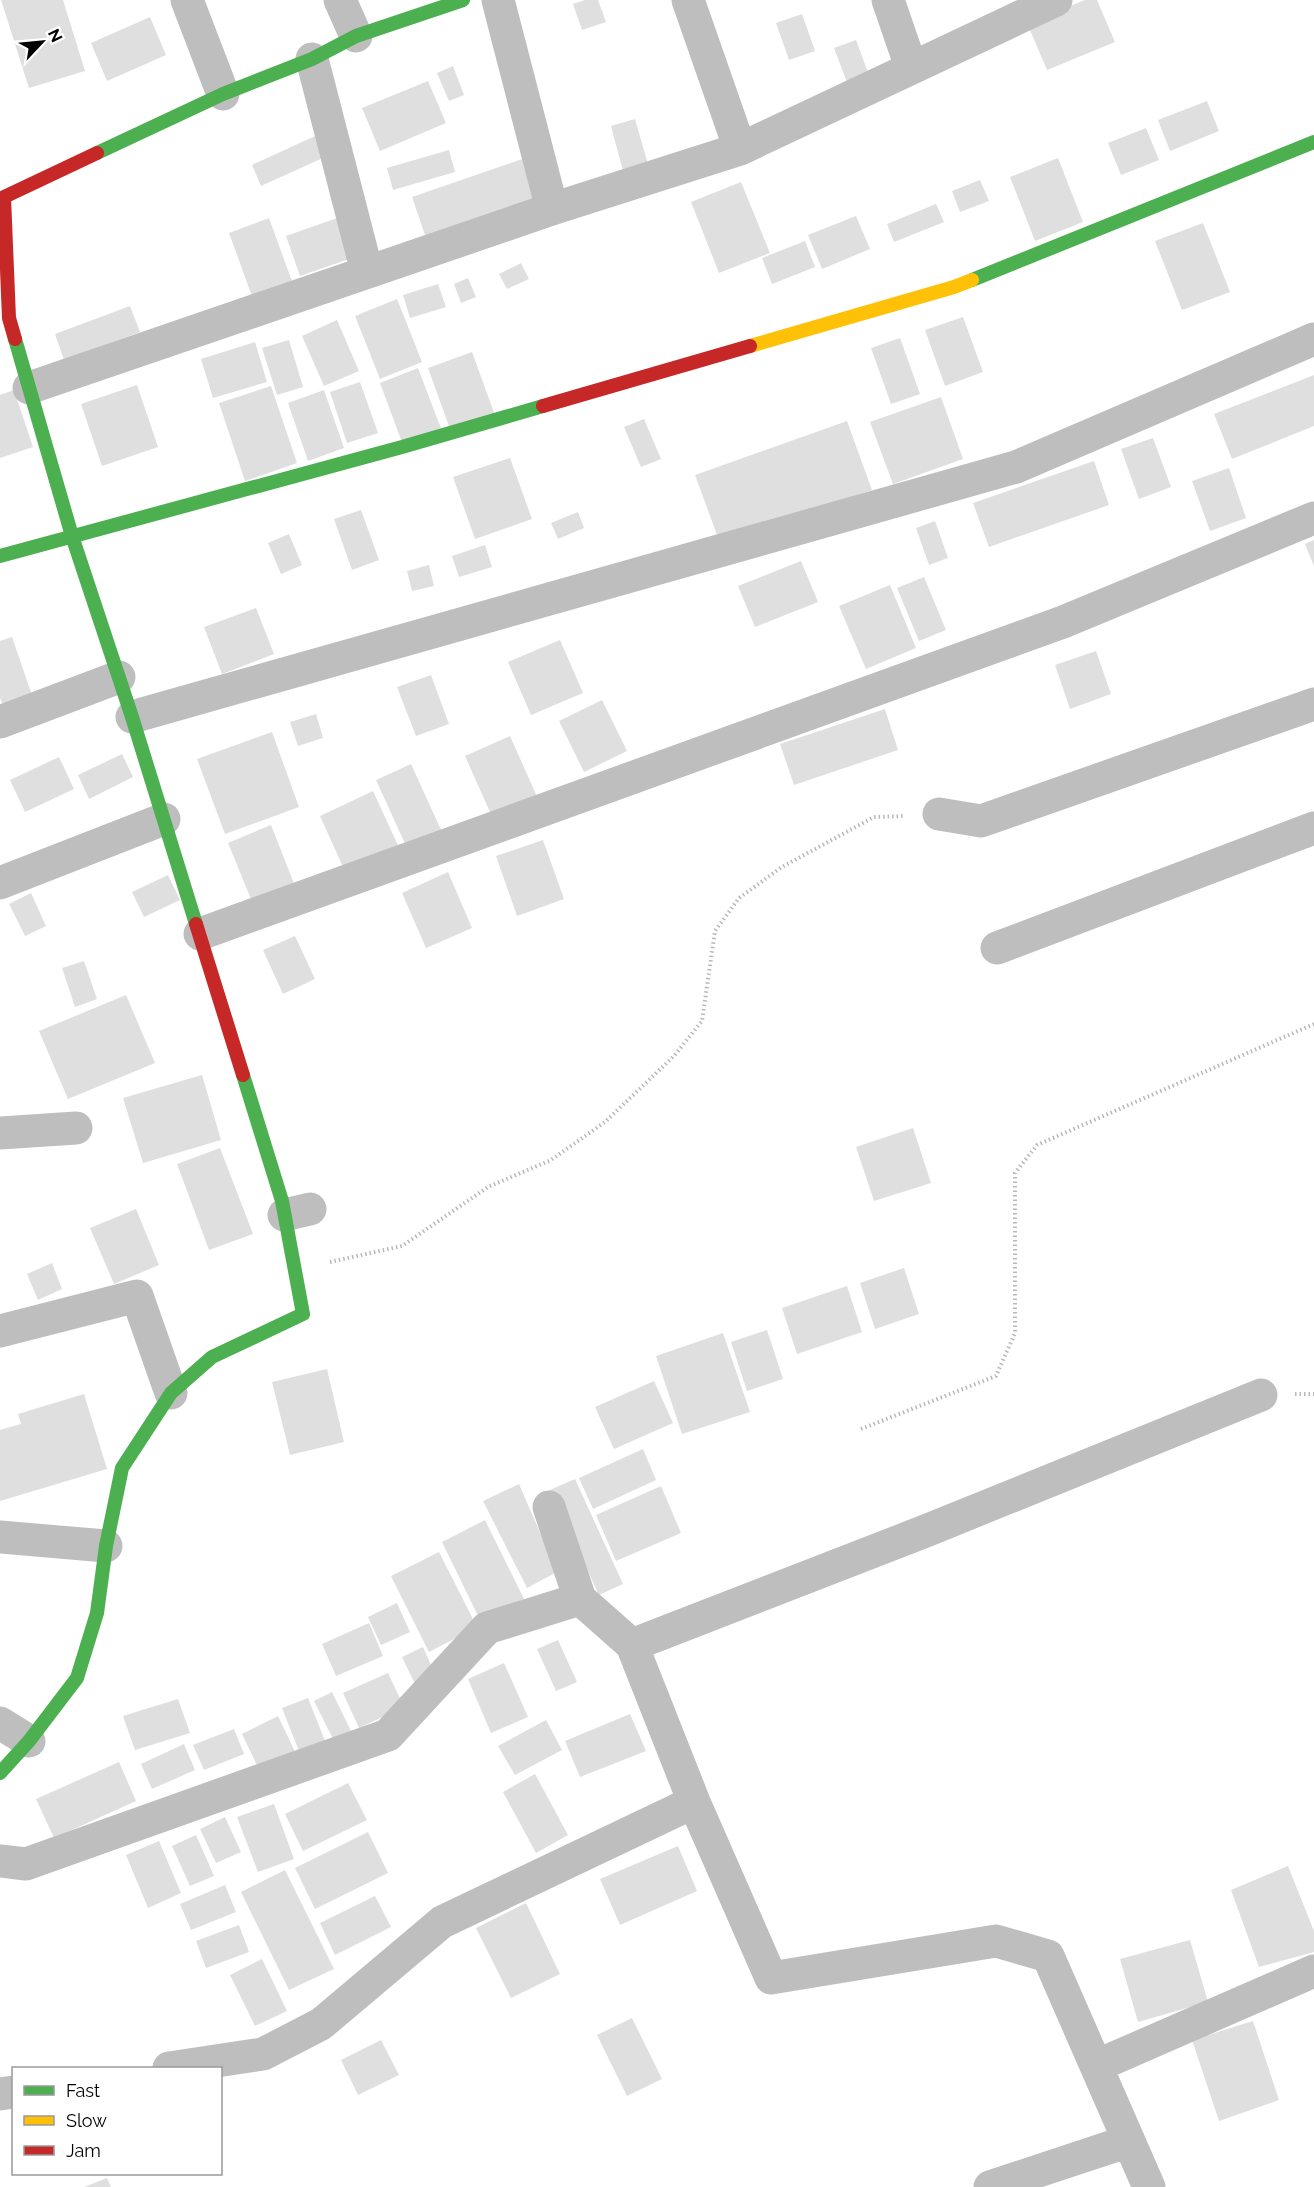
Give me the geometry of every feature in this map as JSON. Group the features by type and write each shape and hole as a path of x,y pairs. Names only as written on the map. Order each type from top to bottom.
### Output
{"street":[{"path":"187,0 223,94"},
{"path":"340,0 356,36"},
{"path":"0,1773 77,1678 97,1613 106,1546 122,1468 171,1393 213,1357 303,1314 295,1271 297,1212 282,1201 132,717 72,536 29,388 5,319 4,197 223,94 312,59 356,36 463,0"},
{"path":"498,0 552,209"},
{"path":"688,0 740,149"},
{"path":"888,0 911,67"},
{"path":"29,388 552,209 740,149 1056,0"},
{"path":"312,59 367,272"},
{"path":"0,556 402,447 954,287 1314,142"},
{"path":"132,717 1016,468 1314,339"},
{"path":"200,934 1063,622 1314,518"},
{"path":"0,722 119,677"},
{"path":"939,814 981,821 1314,704"},
{"path":"0,883 164,819"},
{"path":"997,948 1314,828"},
{"path":"0,1133 76,1128"},
{"path":"0,1331 137,1296 171,1393"},
{"path":"632,1645 939,1525 1261,1395"},
{"path":"549,1507 580,1599 632,1645 694,1802 771,1978 996,1941 1048,1956 1149,2187"},
{"path":"0,1537 106,1546"},
{"path":"0,1861 26,1864 388,1734 487,1628 580,1599"},
{"path":"0,1723 28,1741"},
{"path":"176,2067 263,2054 321,2024 442,1922 694,1802"},
{"path":"1096,2066 1313,1975"},
{"path":"990,2187 1129,2141"}],"path":[{"path":"295,1271 402,1246 488,1186 551,1161 605,1122 674,1056 702,1021 715,931 739,898 782,867 874,817 939,814"},
{"path":"861,1429 996,1376 1015,1333 1015,1173 1037,1145 1314,1024"}],"building":[{"path":"1,0 63,0 85,71 29,88"},
{"path":"585,0 598,0 606,22 582,30 573,4"},
{"path":"1085,0 1097,0 1115,42 1047,70 1027,23"},
{"path":"802,14 815,51 789,60 776,23"},
{"path":"150,17 166,55 107,81 91,43"},
{"path":"856,40 870,78 848,85 834,48"},
{"path":"453,66 464,95 449,101 437,73"},
{"path":"428,81 446,123 380,151 362,108"},
{"path":"1207,101 1219,131 1170,151 1158,120"},
{"path":"635,119 648,164 623,171 611,126"},
{"path":"1146,128 1159,160 1121,175 1108,143"},
{"path":"315,136 325,157 261,186 252,165"},
{"path":"449,150 455,172 393,190 387,168"},
{"path":"528,157 544,202 427,241 412,197"},
{"path":"1058,158 1083,222 1035,241 1010,177"},
{"path":"980,180 989,201 960,212 952,191"},
{"path":"741,182 770,253 719,273 691,202"},
{"path":"936,204 944,222 894,242 887,224"},
{"path":"856,216 870,249 822,269 808,235"},
{"path":"340,217 355,257 300,276 286,236"},
{"path":"269,218 293,284 253,299 229,233"},
{"path":"1203,223 1230,292 1182,310 1155,241"},
{"path":"805,241 815,267 772,284 762,258"},
{"path":"521,263 529,279 507,289 499,274"},
{"path":"468,278 476,297 461,303 454,284"},
{"path":"438,284 446,307 410,318 403,295"},
{"path":"397,299 422,362 380,379 355,316"},
{"path":"130,306 140,332 64,360 55,334"},
{"path":"963,317 983,372 945,386 925,330"},
{"path":"337,320 359,371 324,386 302,336"},
{"path":"900,338 920,394 891,404 871,348"},
{"path":"289,340 303,387 277,395 262,348"},
{"path":"255,342 267,382 213,398 201,359"},
{"path":"472,352 496,418 451,432 428,368"},
{"path":"418,368 442,431 403,445 380,383"},
{"path":"1314,375 1314,426 1232,459 1214,414"},
{"path":"360,382 378,433 347,443 330,392"},
{"path":"137,385 158,447 102,466 81,404"},
{"path":"271,386 297,463 245,481 219,403"},
{"path":"14,390 33,447 0,458 0,395"},
{"path":"324,390 344,448 308,461 288,403"},
{"path":"941,397 963,459 893,484 870,422"},
{"path":"644,419 661,459 641,467 624,427"},
{"path":"847,421 872,490 720,543 695,475"},
{"path":"1153,438 1171,487 1139,499 1121,449"},
{"path":"510,458 532,519 475,539 453,477"},
{"path":"1094,461 1109,505 989,547 973,503"},
{"path":"1229,468 1246,518 1210,531 1192,481"},
{"path":"361,510 379,560 352,570 334,519"},
{"path":"578,512 584,528 558,539 551,523"},
{"path":"935,521 948,558 929,565 916,528"},
{"path":"289,534 302,565 281,574 268,543"},
{"path":"1314,540 1314,566 1305,544"},
{"path":"485,545 492,567 459,577 452,556"},
{"path":"801,561 818,602 755,627 738,586"},
{"path":"429,565 434,586 412,591 407,571"},
{"path":"924,577 946,630 919,641 897,588"},
{"path":"890,585 916,648 866,669 839,606"},
{"path":"256,608 274,654 222,674 204,627"},
{"path":"12,637 33,698 4,708 0,698 0,641"},
{"path":"560,640 583,693 531,715 508,662"},
{"path":"1096,651 1111,694 1070,709 1055,665"},
{"path":"431,675 449,724 416,736 397,687"},
{"path":"602,700 627,751 584,772 559,721"},
{"path":"885,709 898,750 794,785 780,744"},
{"path":"316,714 323,738 298,746 290,722"},
{"path":"272,732 299,807 225,834 197,759"},
{"path":"510,736 539,801 494,821 465,756"},
{"path":"122,754 133,777 89,799 78,775"},
{"path":"59,757 74,789 25,812 10,780"},
{"path":"411,764 442,832 407,848 376,780"},
{"path":"373,791 402,854 348,878 320,816"},
{"path":"271,825 295,886 253,904 228,843"},
{"path":"543,840 564,899 517,916 496,856"},
{"path":"448,872 472,928 426,948 402,893"},
{"path":"168,875 180,900 144,917 132,892"},
{"path":"31,893 46,926 25,936 9,904"},
{"path":"295,936 315,979 283,994 263,950"},
{"path":"84,961 97,999 75,1007 62,968"},
{"path":"126,995 155,1063 68,1099 39,1031"},
{"path":"202,1075 221,1140 143,1163 123,1098"},
{"path":"913,1128 931,1183 874,1201 856,1147"},
{"path":"220,1148 253,1234 209,1250 177,1164"},
{"path":"136,1209 159,1265 114,1284 90,1228"},
{"path":"52,1263 62,1289 38,1300 27,1274"},
{"path":"904,1268 919,1314 875,1329 860,1283"},
{"path":"847,1286 862,1332 797,1354 782,1308"},
{"path":"767,1330 783,1379 747,1391 731,1342"},
{"path":"723,1333 750,1412 682,1434 656,1356"},
{"path":"327,1369 344,1442 290,1455 272,1382"},
{"path":"654,1381 673,1423 614,1449 595,1407"},
{"path":"84,1394 107,1469 0,1501 0,1430 21,1424 18,1414"},
{"path":"643,1449 656,1480 593,1509 579,1478"},
{"path":"575,1479 623,1584 599,1595 550,1490"},
{"path":"519,1484 557,1572 527,1588 483,1501"},
{"path":"661,1486 681,1533 616,1561 596,1515"},
{"path":"485,1520 524,1599 480,1620 442,1542"},
{"path":"439,1552 477,1627 429,1652 391,1576"},
{"path":"397,1603 410,1632 381,1645 368,1617"},
{"path":"369,1623 383,1656 336,1676 322,1644"},
{"path":"558,1640 577,1682 556,1691 537,1649"},
{"path":"423,1647 435,1674 415,1684 402,1657"},
{"path":"504,1663 528,1717 491,1733 468,1679"},
{"path":"388,1673 404,1707 359,1728 343,1693"},
{"path":"332,1692 351,1731 333,1739 314,1701"},
{"path":"308,1698 327,1746 301,1756 282,1708"},
{"path":"178,1699 190,1733 135,1750 123,1716"},
{"path":"630,1714 646,1751 580,1777 565,1741"},
{"path":"278,1716 299,1760 263,1778 242,1734"},
{"path":"546,1720 562,1750 515,1775 498,1746"},
{"path":"234,1729 244,1754 204,1770 193,1745"},
{"path":"184,1744 195,1770 152,1789 141,1764"},
{"path":"119,1762 136,1801 54,1838 36,1799"},
{"path":"535,1774 568,1835 536,1853 503,1792"},
{"path":"348,1783 367,1820 303,1851 285,1814"},
{"path":"274,1804 294,1859 258,1872 237,1817"},
{"path":"225,1817 241,1852 216,1863 200,1829"},
{"path":"368,1832 388,1873 315,1909 295,1868"},
{"path":"196,1835 214,1876 190,1886 172,1846"},
{"path":"159,1841 181,1893 148,1908 126,1855"},
{"path":"678,1846 697,1891 620,1925 600,1879"},
{"path":"1288,1866 1314,1931 1314,1952 1259,1967 1231,1890"},
{"path":"285,1870 334,1969 289,1990 241,1892"},
{"path":"225,1885 236,1912 191,1930 180,1904"},
{"path":"375,1896 391,1927 335,1955 320,1923"},
{"path":"526,1903 560,1974 511,1998 476,1928"},
{"path":"239,1925 249,1952 206,1968 196,1941"},
{"path":"1190,1940 1208,2002 1138,2022 1120,1959"},
{"path":"262,1959 287,2011 255,2026 230,1975"},
{"path":"632,2018 662,2079 627,2096 597,2035"},
{"path":"1253,2021 1279,2100 1219,2121 1192,2040"},
{"path":"381,2040 399,2075 358,2095 341,2060"},
{"path":"107,2178 111,2187 84,2187"}],"traffic: fast":[{"path":"97,153 223,94 312,59 356,36 463,0"},
{"path":"972,280 1314,142"},
{"path":"15,339 72,536 132,717 196,924"},
{"path":"0,556 402,447 543,406"},
{"path":"0,1773 29,1741 77,1678 97,1613 106,1546 122,1468 171,1393 212,1357 303,1314 282,1201 243,1075"}],"traffic: slow":[{"path":"750,346 972,280"}],"traffic: jam":[{"path":"15,339 9,318 4,197 97,153"},
{"path":"543,406 750,346"},
{"path":"196,924 243,1075"}]}
